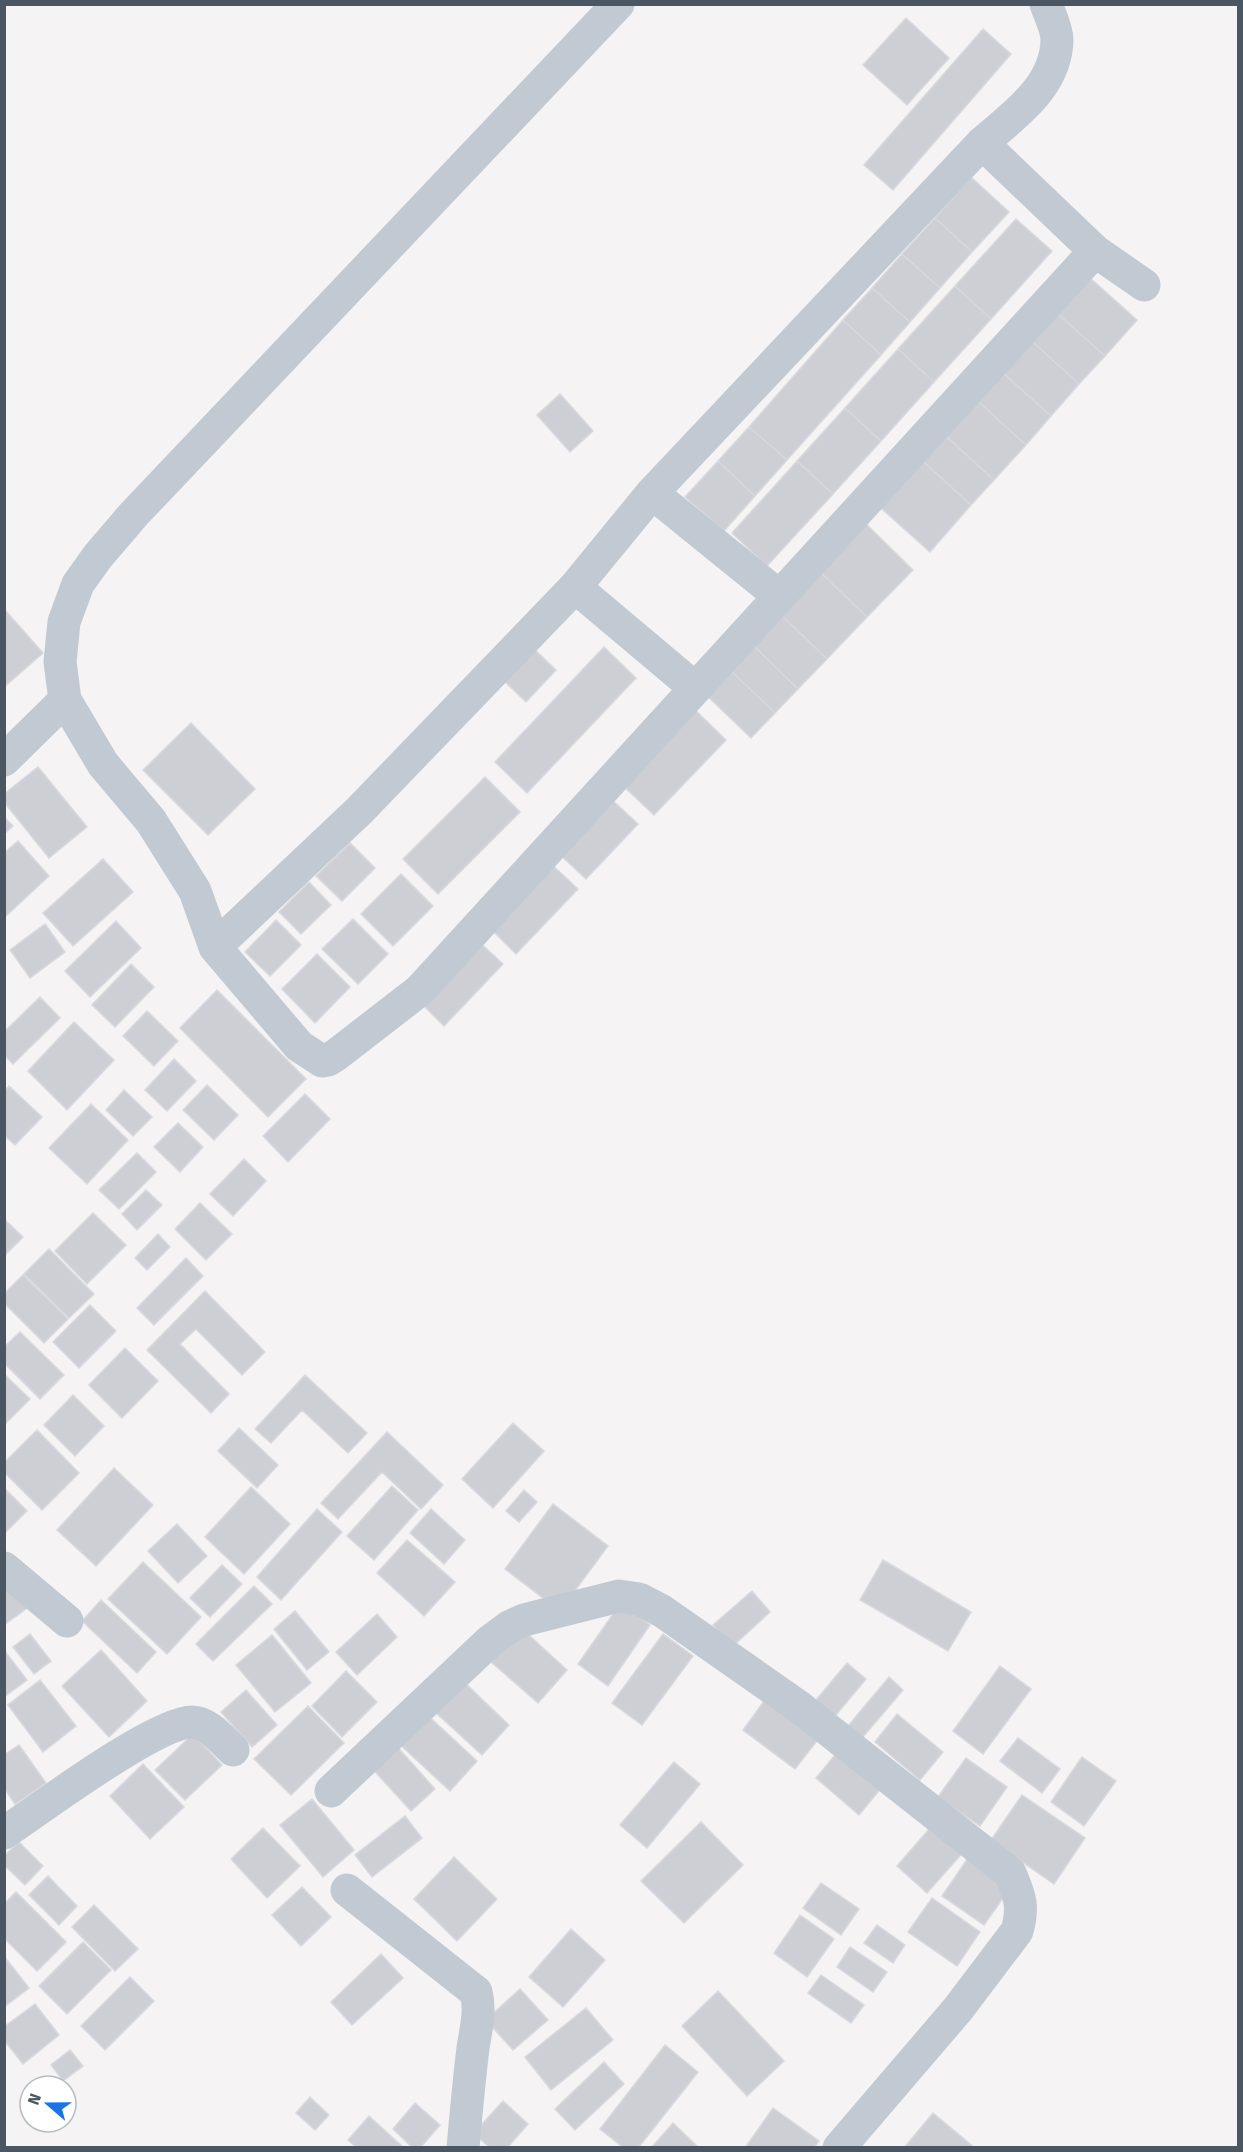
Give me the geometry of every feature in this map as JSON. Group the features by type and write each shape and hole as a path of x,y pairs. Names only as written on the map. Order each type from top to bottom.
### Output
{"street":[{"path":"618,4 134,514 98,556 78,584 64,622 60,662 65,700 103,764 151,821 195,891 215,947 299,1046 322,1061 328,1060 420,990 1095,251"},
{"path":"215,947 359,811 575,587 652,492 982,142 1032,99 1045,81 1057,39 1046,4"},
{"path":"982,142 1095,251 1144,285"},
{"path":"652,492 779,596"},
{"path":"575,587 695,688"},
{"path":"4,760 65,700"},
{"path":"4,1568 67,1621"},
{"path":"331,1791 490,1641 509,1627 524,1620 619,1596 639,1599 662,1611 798,1706 1010,1873 1020,1896 1021,1915 1017,1931 958,2009 839,2148"},
{"path":"4,1833 122,1754 177,1724 194,1722 205,1725 233,1750"},
{"path":"346,1890 476,1992 479,2017 473,2046 462,2148"}],"building":[{"path":"906,18 949,58 907,105 863,65"},
{"path":"983,29 1011,54 893,190 864,165"},
{"path":"971,177 1009,212 972,252 935,218"},
{"path":"935,218 972,252 940,288 902,254"},
{"path":"1016,219 1052,251 991,319 955,286"},
{"path":"902,254 940,288 910,322 872,288"},
{"path":"1080,269 1137,320 1105,356 1048,305"},
{"path":"955,286 991,319 934,382 898,349"},
{"path":"872,288 910,322 881,355 843,320"},
{"path":"1048,305 1105,356 1079,384 1023,333"},
{"path":"843,320 881,355 787,460 749,427"},
{"path":"1023,333 1079,384 1051,416 994,365"},
{"path":"898,349 934,382 881,441 845,408"},
{"path":"994,365 1051,416 1026,445 969,393"},
{"path":"969,393 1026,445 994,480 937,428"},
{"path":"560,394 593,431 570,452 537,415"},
{"path":"845,408 881,441 833,494 797,461"},
{"path":"749,427 787,460 755,496 718,461"},
{"path":"937,428 994,480 971,505 915,454"},
{"path":"915,454 971,505 930,552 873,501"},
{"path":"718,461 755,496 724,531 685,497"},
{"path":"797,461 833,494 767,566 732,533"},
{"path":"862,520 913,570 867,617 816,568"},
{"path":"816,568 867,617 827,659 776,610"},
{"path":"4,610 43,653 4,687"},
{"path":"776,610 827,659 798,689 748,640"},
{"path":"748,640 798,689 775,713 724,664"},
{"path":"604,647 636,678 527,793 495,762"},
{"path":"533,648 556,670 526,702 503,680"},
{"path":"724,664 775,713 751,738 700,689"},
{"path":"691,706 726,740 654,815 619,782"},
{"path":"191,723 255,789 208,835 143,770"},
{"path":"38,767 87,827 49,858 4,802 4,794"},
{"path":"485,777 520,812 438,894 403,859"},
{"path":"609,797 638,824 586,879 556,851"},
{"path":"4,817 13,826 4,834"},
{"path":"18,841 49,876 6,916 4,914 4,853"},
{"path":"350,843 375,868 342,901 316,876"},
{"path":"103,859 133,892 73,946 43,913"},
{"path":"550,863 578,889 516,954 489,927"},
{"path":"401,874 433,906 393,946 361,914"},
{"path":"309,882 331,905 301,934 279,912"},
{"path":"353,919 388,954 358,984 322,949"},
{"path":"276,920 301,945 270,976 245,952"},
{"path":"116,921 141,948 90,997 65,971"},
{"path":"45,924 65,952 30,978 10,950"},
{"path":"475,938 503,964 444,1026 417,999"},
{"path":"317,954 350,987 315,1023 282,989"},
{"path":"131,964 154,987 115,1027 92,1005"},
{"path":"217,990 306,1079 268,1117 180,1028"},
{"path":"40,997 60,1018 13,1064 4,1055 4,1032"},
{"path":"147,1011 178,1041 154,1066 123,1036"},
{"path":"74,1022 114,1060 67,1110 28,1071"},
{"path":"174,1059 196,1081 167,1111 145,1090"},
{"path":"207,1085 238,1115 214,1140 183,1110"},
{"path":"9,1086 42,1117 15,1145 4,1135 4,1091"},
{"path":"124,1090 152,1117 133,1136 106,1110"},
{"path":"305,1094 330,1119 288,1162 263,1136"},
{"path":"91,1104 128,1140 87,1184 49,1148"},
{"path":"178,1123 203,1147 180,1172 154,1147"},
{"path":"137,1153 156,1172 119,1209 99,1190"},
{"path":"244,1159 266,1181 233,1216 210,1194"},
{"path":"146,1190 162,1205 137,1230 122,1214"},
{"path":"200,1203 232,1234 206,1260 175,1229"},
{"path":"93,1213 126,1245 87,1284 55,1251"},
{"path":"4,1219 23,1237 4,1256"},
{"path":"158,1234 170,1247 147,1270 135,1258"},
{"path":"49,1249 94,1294 69,1318 24,1274"},
{"path":"186,1258 203,1276 154,1325 137,1308"},
{"path":"23,1275 68,1319 44,1343 4,1303 4,1294"},
{"path":"205,1291 265,1352 242,1375 196,1329 180,1344 229,1394 211,1413 147,1350"},
{"path":"90,1305 116,1331 79,1368 53,1342"},
{"path":"20,1332 64,1375 40,1399 4,1363 4,1347"},
{"path":"125,1348 158,1381 122,1418 89,1385"},
{"path":"4,1374 30,1399 4,1425"},
{"path":"305,1375 367,1433 348,1453 302,1410 271,1443 255,1429"},
{"path":"73,1395 104,1426 75,1456 44,1425"},
{"path":"513,1423 544,1451 493,1508 462,1479"},
{"path":"239,1428 278,1465 257,1488 218,1451"},
{"path":"37,1430 79,1473 42,1510 4,1472 4,1463"},
{"path":"387,1432 443,1485 421,1509 382,1472 338,1519 321,1503"},
{"path":"114,1468 153,1505 96,1566 57,1530"},
{"path":"392,1486 418,1510 374,1560 347,1536"},
{"path":"251,1487 290,1524 244,1574 205,1537"},
{"path":"4,1488 27,1511 4,1534"},
{"path":"524,1490 537,1502 519,1522 506,1511"},
{"path":"553,1504 608,1546 560,1611 505,1569"},
{"path":"317,1509 342,1532 281,1600 257,1577"},
{"path":"431,1509 465,1540 444,1564 410,1533"},
{"path":"177,1524 207,1556 178,1583 148,1551"},
{"path":"407,1540 455,1582 424,1616 377,1573"},
{"path":"883,1560 971,1612 948,1651 860,1600"},
{"path":"143,1562 201,1617 167,1654 108,1599"},
{"path":"222,1565 242,1584 210,1617 190,1598"},
{"path":"4,1580 27,1608 4,1625"},
{"path":"254,1586 272,1604 213,1661 196,1644"},
{"path":"752,1591 770,1612 732,1647 713,1625"},
{"path":"101,1600 156,1652 137,1673 82,1621"},
{"path":"620,1604 650,1625 608,1686 578,1664"},
{"path":"295,1611 329,1652 307,1670 274,1629"},
{"path":"377,1614 397,1637 357,1675 336,1652"},
{"path":"519,1626 567,1670 538,1703 489,1660"},
{"path":"30,1634 51,1661 34,1674 13,1647"},
{"path":"663,1634 693,1656 642,1725 612,1703"},
{"path":"272,1635 311,1683 275,1712 236,1665"},
{"path":"4,1650 27,1680 4,1697"},
{"path":"101,1650 147,1701 109,1737 62,1686"},
{"path":"847,1663 866,1679 831,1721 812,1705"},
{"path":"1000,1666 1031,1689 983,1754 953,1731"},
{"path":"346,1671 377,1702 342,1737 312,1706"},
{"path":"889,1677 903,1690 857,1744 843,1732"},
{"path":"40,1680 76,1726 43,1752 8,1705"},
{"path":"463,1681 509,1725 482,1755 435,1712"},
{"path":"246,1690 277,1725 252,1747 221,1712"},
{"path":"767,1697 820,1737 795,1769 743,1730"},
{"path":"308,1706 344,1743 291,1795 254,1759"},
{"path":"421,1709 477,1761 450,1791 394,1739"},
{"path":"897,1714 943,1752 920,1780 875,1742"},
{"path":"193,1734 222,1765 185,1800 155,1770"},
{"path":"1018,1738 1060,1769 1042,1793 1000,1761"},
{"path":"393,1742 435,1789 411,1811 368,1764"},
{"path":"844,1744 887,1781 859,1815 816,1778"},
{"path":"19,1745 46,1783 15,1804 4,1788 4,1755"},
{"path":"1082,1757 1116,1781 1084,1826 1051,1802"},
{"path":"966,1758 1007,1787 980,1826 938,1797"},
{"path":"674,1762 700,1784 647,1848 620,1825"},
{"path":"143,1764 184,1807 150,1839 110,1796"},
{"path":"1022,1795 1085,1838 1054,1884 991,1840"},
{"path":"312,1799 354,1850 323,1877 280,1825"},
{"path":"405,1816 422,1838 372,1877 355,1855"},
{"path":"936,1821 967,1848 927,1893 897,1866"},
{"path":"701,1822 743,1865 684,1923 641,1881"},
{"path":"263,1828 300,1866 267,1898 231,1859"},
{"path":"19,1842 43,1866 25,1885 4,1865 4,1856"},
{"path":"970,1855 1013,1884 984,1925 942,1896"},
{"path":"454,1857 497,1899 457,1941 414,1899"},
{"path":"48,1876 77,1906 59,1925 29,1895"},
{"path":"821,1883 859,1909 841,1935 803,1908"},
{"path":"302,1887 331,1917 301,1946 272,1915"},
{"path":"16,1892 66,1942 37,1971 4,1938 4,1904"},
{"path":"932,1898 980,1932 957,1966 908,1932"},
{"path":"94,1905 138,1949 115,1971 72,1927"},
{"path":"800,1915 834,1939 807,1977 774,1953"},
{"path":"877,1925 905,1945 893,1963 864,1943"},
{"path":"571,1929 605,1960 563,2007 529,1977"},
{"path":"83,1942 111,1970 67,2014 39,1986"},
{"path":"850,1947 887,1972 873,1992 837,1967"},
{"path":"381,1954 403,1978 352,2025 331,2002"},
{"path":"4,1956 29,1988 4,2007"},
{"path":"821,1975 864,2005 851,2023 808,1993"},
{"path":"130,1977 154,2001 105,2050 81,2026"},
{"path":"520,1989 548,2020 513,2050 486,2020"},
{"path":"718,1991 784,2061 747,2096 682,2026"},
{"path":"35,2004 59,2035 23,2064 4,2040 4,2027"},
{"path":"586,2008 613,2040 551,2090 525,2057"},
{"path":"665,2045 698,2072 638,2148 624,2148 600,2129"},
{"path":"70,2050 83,2066 72,2074 58,2074 51,2065"},
{"path":"604,2062 624,2084 575,2130 555,2109"},
{"path":"310,2097 329,2115 315,2130 296,2113"},
{"path":"503,2101 528,2124 507,2148 490,2148 474,2133"},
{"path":"415,2103 440,2125 420,2148 413,2148 393,2129"},
{"path":"773,2108 819,2141 814,2148 745,2148"},
{"path":"933,2113 975,2148 904,2148"},
{"path":"369,2116 404,2148 357,2148 348,2140"},
{"path":"673,2123 699,2148 651,2148"}]}
